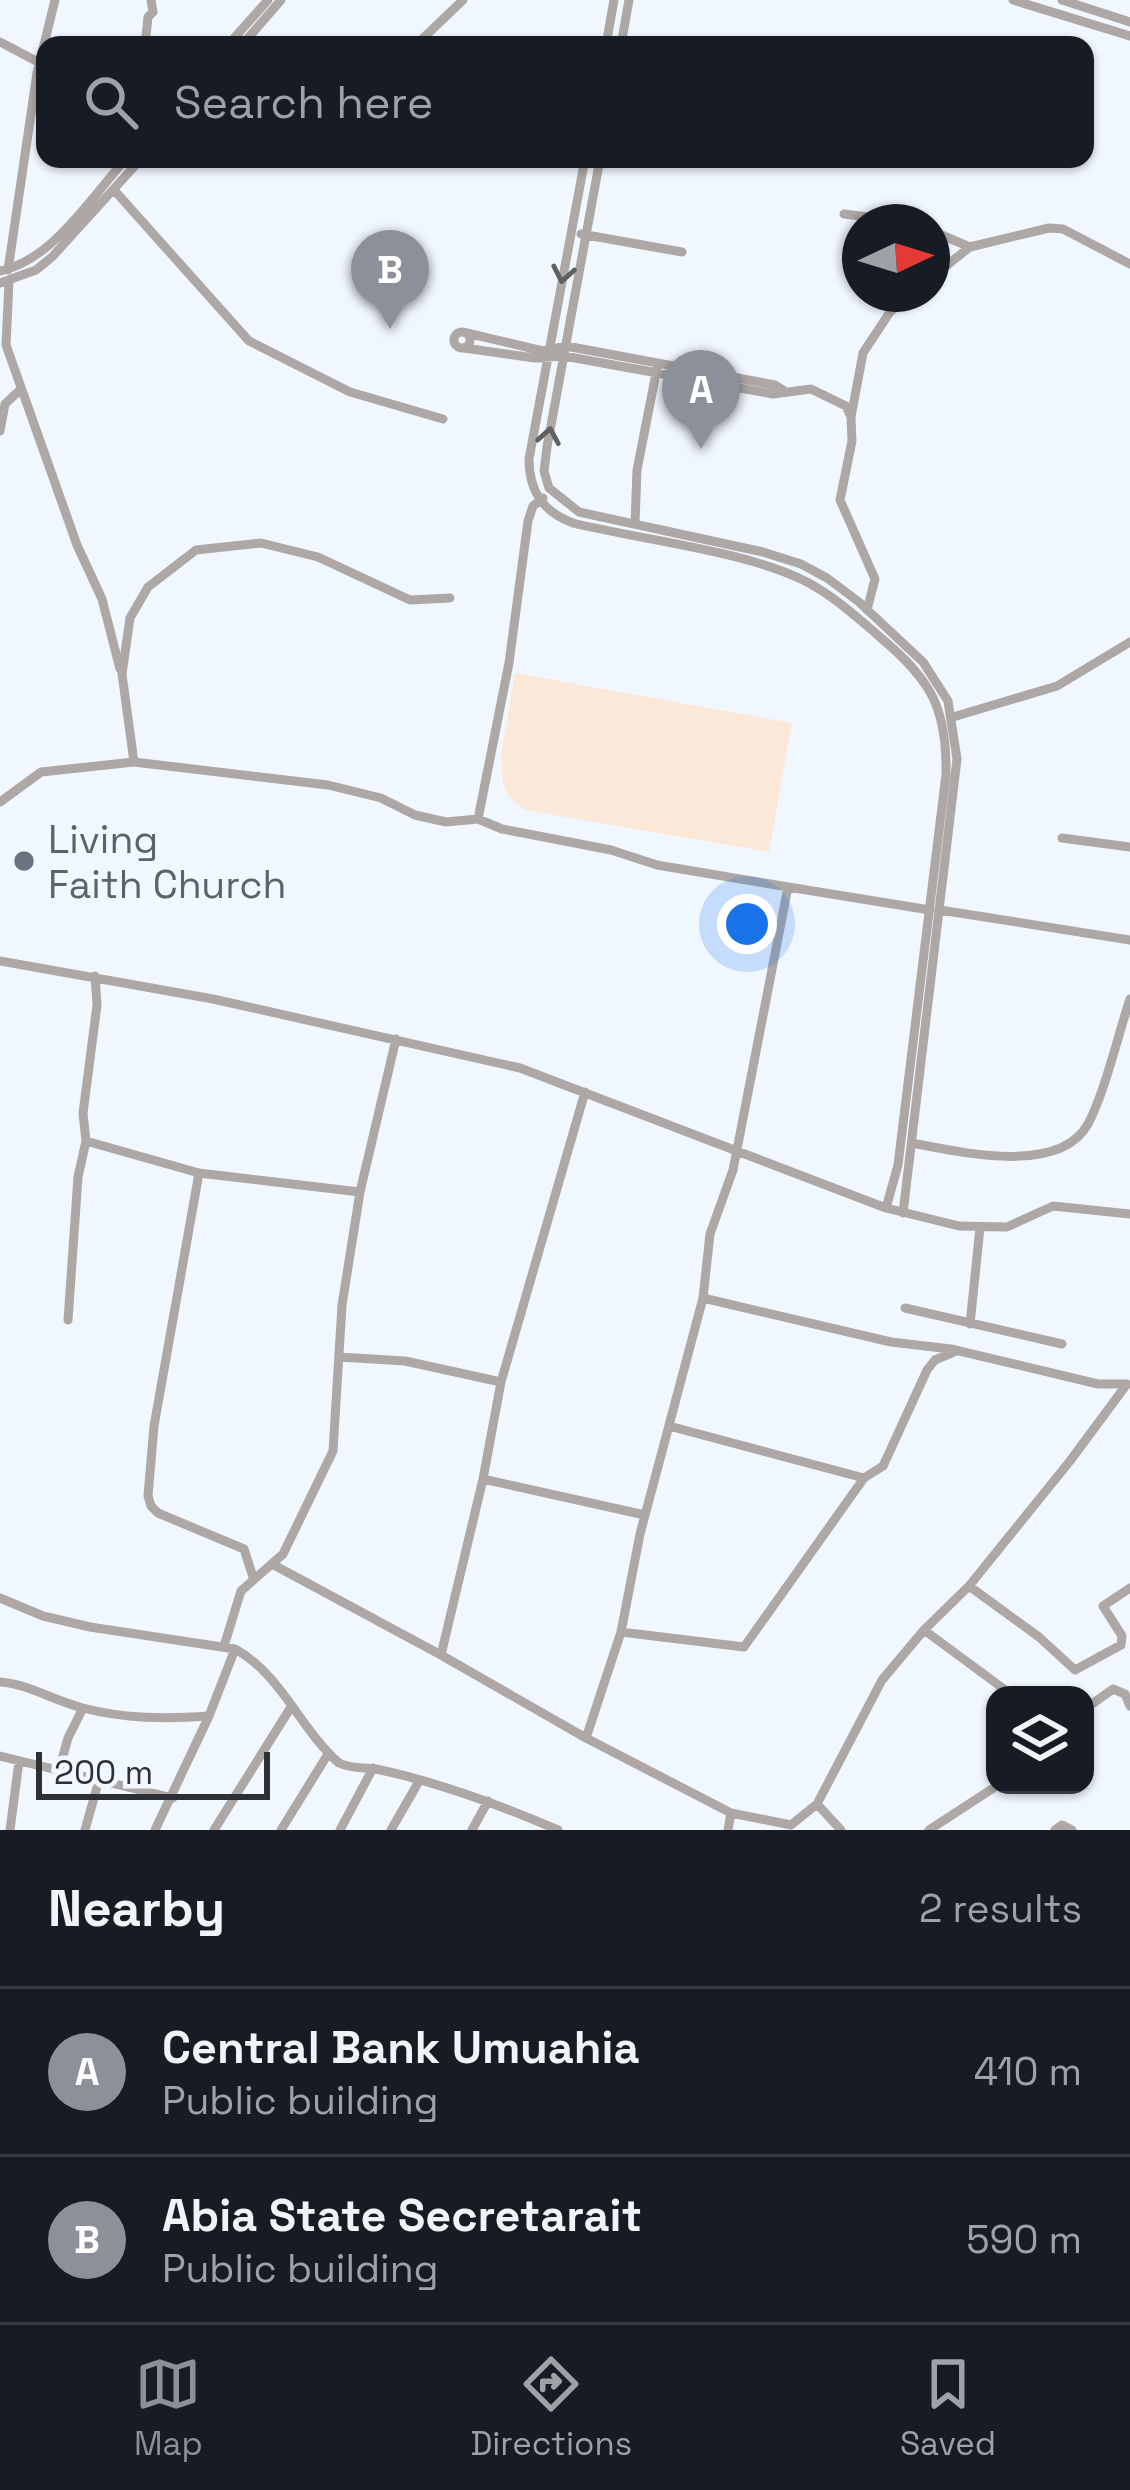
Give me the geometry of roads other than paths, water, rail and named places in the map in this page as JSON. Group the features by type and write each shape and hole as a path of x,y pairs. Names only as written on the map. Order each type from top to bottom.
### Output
{"street":[{"path":"46,36 55,0"},
{"path":"146,36 148,17 153,13 151,0"},
{"path":"236,36 268,0"},
{"path":"250,36 281,0"},
{"path":"425,36 463,0"},
{"path":"608,36 614,0"},
{"path":"623,36 629,0"},
{"path":"1013,0 1130,36"},
{"path":"1062,0 1130,22"},
{"path":"1103,13 1113,0"},
{"path":"0,42 36,61"},
{"path":"36,87 4,276 6,345 77,545 102,599 122,674 134,762"},
{"path":"4,276 44,250 118,168"},
{"path":"4,276 36,270 52,257 133,168"},
{"path":"583,168 529,459 529,477 540,500 557,517 573,523 778,570 826,593 851,612 915,668 938,704 946,754 945,824"},
{"path":"598,168 544,471 552,491 579,512 801,564 827,578 938,680 953,717 957,759 916,1060 886,1208"},
{"path":"113,190 249,341 350,392 443,419"},
{"path":"950,263 970,247 1049,227 1063,229 1130,264"},
{"path":"571,232 682,252"},
{"path":"950,239 970,247"},
{"path":"867,610 874,579 840,500 863,353 890,312"},
{"path":"548,354 467,333 455,338 464,348 548,354 565,351 773,394 811,388 846,406 851,417"},
{"path":"635,524 637,470 657,368"},
{"path":"0,430 5,404 21,389"},
{"path":"478,819 509,663 528,521 533,506 552,491"},
{"path":"122,674 130,618 148,587 196,550 261,543 318,557 410,600 450,598"},
{"path":"953,717 1057,686 1130,642"},
{"path":"0,802 41,772 134,762 328,785 381,798 415,815 446,822 478,819 502,829 611,850 657,866 1130,940"},
{"path":"1062,838 1130,848"},
{"path":"586,1738 621,1632 645,1515 704,1298 710,1234 737,1149 788,887"},
{"path":"0,961 94,976 520,1068 903,1214 980,1228 1007,1227 1053,1206 1130,1214"},
{"path":"68,1320 78,1177 86,1141 82,1113 98,1005 94,976"},
{"path":"912,1143 998,1156 1060,1150 1072,1143 1088,1124 1130,999"},
{"path":"155,1830 209,1716 241,1592 283,1554 333,1450 342,1305 360,1192 396,1039"},
{"path":"903,1214 916,1060"},
{"path":"441,1655 501,1382 585,1092"},
{"path":"86,1141 200,1174 360,1192"},
{"path":"200,1174 154,1426 148,1496 158,1513 244,1549 253,1577"},
{"path":"970,1324 980,1228"},
{"path":"704,1298 1098,1384 1128,1382"},
{"path":"905,1308 1062,1344"},
{"path":"621,1632 743,1647 752,1641 864,1478 883,1466 927,1370 935,1360 956,1351"},
{"path":"339,1357 405,1361 501,1382"},
{"path":"272,1564 731,1813 801,1826 882,1680 969,1586 1128,1382"},
{"path":"669,1426 864,1478"},
{"path":"483,1479 645,1515"},
{"path":"969,1586 1076,1670 1121,1645 1122,1636 1103,1606 1130,1588"},
{"path":"0,1598 43,1616 90,1627 229,1648 253,1659 328,1754 351,1768 373,1768 488,1801 558,1830"},
{"path":"924,1630 1000,1686"},
{"path":"0,1682 21,1684 47,1698 83,1708 157,1718 209,1716"},
{"path":"1094,1703 1113,1689 1125,1694 1130,1706"},
{"path":"214,1830 291,1707"},
{"path":"59,1771 83,1708"},
{"path":"281,1830 328,1754"},
{"path":"0,1756 173,1798"},
{"path":"10,1830 19,1760"},
{"path":"340,1830 373,1768"},
{"path":"85,1830 99,1780"},
{"path":"391,1830 418,1783"},
{"path":"929,1830 986,1793"},
{"path":"472,1830 488,1801"},
{"path":"817,1804 841,1830"},
{"path":"728,1830 731,1813"},
{"path":"1055,1830 1062,1825 1072,1830"}],"place":[{"name":"Abia State Secretarait","path":"390,329"},
{"name":"Central Bank Umuahia","path":"701,449"},
{"name":"Living Faith Church","path":"24,861"}]}
